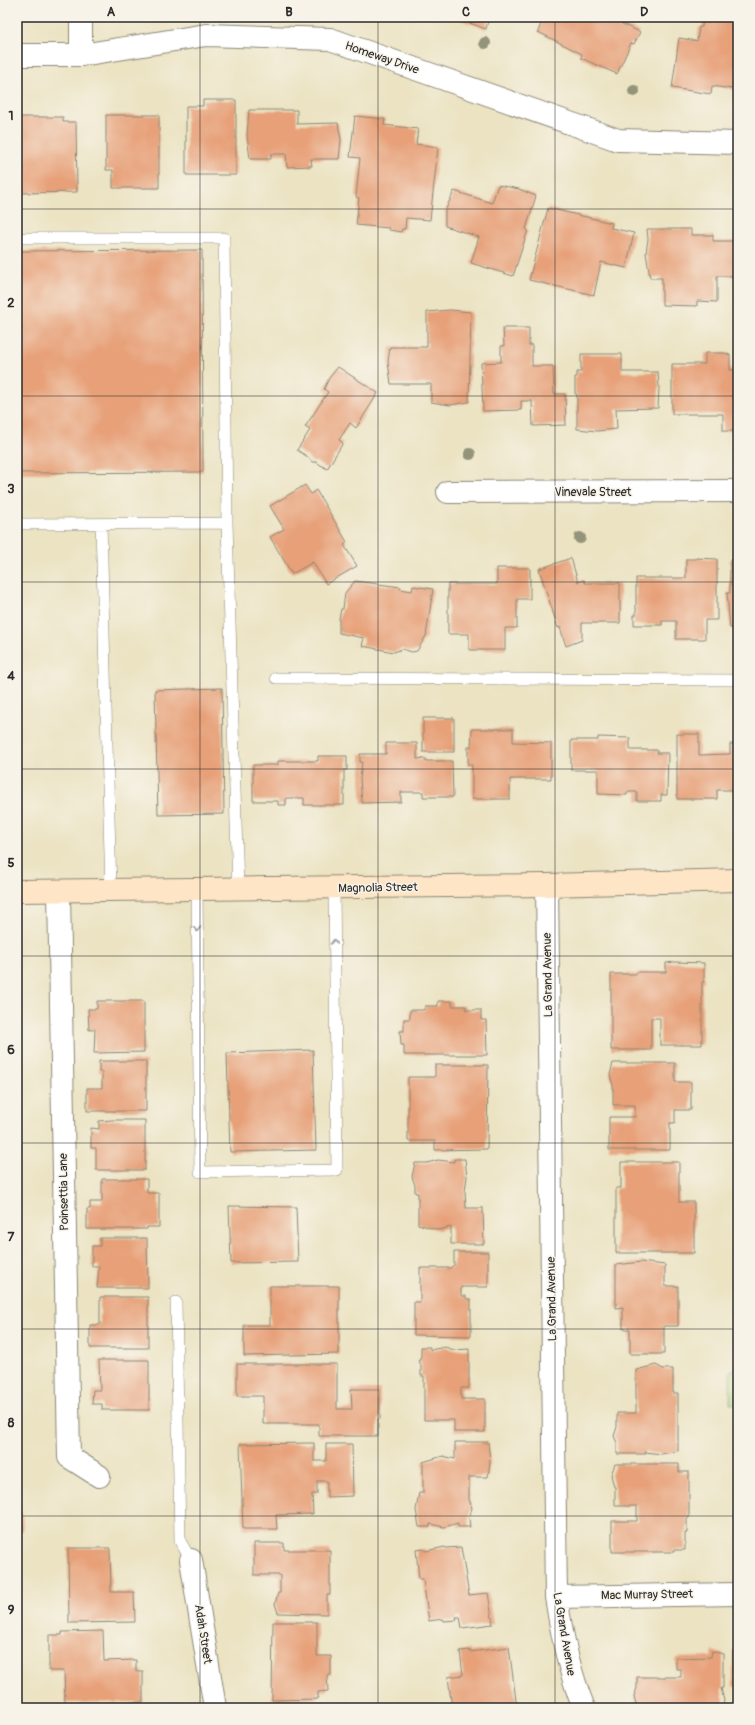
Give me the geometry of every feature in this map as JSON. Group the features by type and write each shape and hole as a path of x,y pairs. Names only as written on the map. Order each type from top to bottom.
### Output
{"main road":[{"name":"Magnolia Street","path":"17,892 547,886 738,880"}],"street":[{"path":"81,17 81,55"},
{"name":"Homeway Drive","path":"17,55 81,55 206,35 330,39 618,140 738,143"},
{"name":"Vinevale Street","path":"448,492 738,491"},
{"name":"La Grand Avenue","path":"547,886 556,1597 563,1641 573,1680 584,1708"},
{"name":"Poinsettia Lane","path":"59,892 69,1457 98,1476"},
{"name":"Adah Street","path":"191,1560 215,1708"},
{"name":"Mac Murray Street","path":"556,1597 738,1594"}],"lane":[{"path":"17,238 224,238 227,523 238,889"},
{"path":"17,524 227,523"},
{"path":"101,524 111,891"},
{"path":"276,678 738,680"},
{"path":"197,890 200,1172 337,1170 334,888"},
{"path":"176,1302 180,1541 191,1560"}],"green space":[{"path":"738,1370 738,1404 730,1404 730,1371"}],"building":[{"path":"453,17 489,17 486,29"},
{"path":"543,17 625,17 622,24 640,32 634,44 631,43 617,74 581,58 582,54 538,32"},
{"path":"703,17 738,17 735,53 738,53 738,90 712,86 711,94 672,88 679,38 697,41 699,27 702,27"},
{"path":"203,100 236,100 236,175 186,175 186,106 203,106"},
{"path":"249,110 297,110 297,124 338,123 341,140 339,159 311,159 312,166 287,167 286,154 271,154 271,159 250,159 247,135"},
{"path":"106,115 159,115 159,188 113,188 113,170 106,170"},
{"path":"355,116 385,119 384,125 418,129 416,144 438,147 430,220 406,218 405,229 402,229 401,232 389,230 389,228 356,225 359,198 356,197 360,158 350,157"},
{"path":"18,117 63,117 63,122 76,122 77,192 20,193 20,178 18,178"},
{"path":"498,185 519,189 536,196 526,229 528,230 513,276 471,263 479,237 445,226 445,211 454,191 492,203"},
{"path":"548,208 612,223 611,228 634,233 626,268 601,262 594,295 529,280"},
{"path":"647,229 691,229 691,235 713,235 713,241 738,241 738,276 717,276 717,302 697,301 697,306 662,305 662,278 650,278 646,253 648,239"},
{"path":"202,250 203,472 17,473 17,251"},
{"path":"450,310 471,312 469,402 450,405 431,402 431,384 391,384 388,362 390,347 427,347 427,312"},
{"path":"503,328 529,328 529,345 532,345 532,366 553,366 554,394 565,394 566,425 533,426 532,401 521,401 521,410 483,411 481,363 501,362 501,346 504,346"},
{"path":"705,353 725,353 730,355 730,370 738,370 738,431 723,431 723,414 672,414 672,364 705,364"},
{"path":"581,354 622,354 622,372 658,372 658,408 616,409 617,429 597,431 577,429 577,394 575,394 575,377 577,377 577,372 581,372"},
{"path":"338,367 378,393 356,428 350,423 339,440 343,443 327,469 316,462 312,462 308,457 297,450 310,430 305,427 328,392 324,389 329,378"},
{"path":"305,485 311,494 316,490 347,542 344,545 357,566 326,584 313,562 292,574 270,537 284,529 270,506"},
{"path":"571,558 578,582 584,580 585,583 620,583 620,623 582,623 582,640 566,646 560,627 558,628 539,569"},
{"path":"738,558 738,628 730,628 727,593 730,593 730,560"},
{"path":"686,559 717,559 717,620 705,620 705,639 676,639 676,621 662,621 662,625 634,625 634,615 636,615 636,578 686,578"},
{"path":"497,568 530,568 530,599 517,599 517,628 505,628 505,650 469,650 469,634 448,634 448,584 497,584"},
{"path":"355,581 401,587 400,589 412,591 413,586 433,589 426,636 417,651 412,652 402,649 394,652 362,646 364,638 339,633 339,619 341,609 343,609 345,593"},
{"path":"222,688 224,814 158,815 155,690"},
{"path":"423,718 454,718 454,752 423,752"},
{"path":"472,729 513,729 513,742 551,743 551,779 510,779 510,799 472,799 472,765 468,765 468,747 471,747"},
{"path":"677,734 699,734 699,755 730,754 730,744 738,744 738,790 717,790 717,799 677,799"},
{"path":"598,737 630,738 630,750 657,750 657,753 668,753 667,795 661,795 661,801 637,801 637,792 627,792 627,795 598,794 598,770 571,770 571,740 598,740"},
{"path":"386,743 417,743 417,759 425,758 425,761 452,761 453,797 423,797 423,792 401,792 401,802 362,803 360,779 362,762 360,762 360,754 386,754"},
{"path":"318,756 347,756 347,770 344,770 344,805 304,805 304,798 286,798 286,805 278,805 278,801 253,801 253,765 278,765 278,761 318,761"},
{"path":"666,963 704,963 704,982 702,982 702,1045 660,1045 660,1018 651,1018 651,1050 611,1050 611,974 666,972"},
{"path":"97,1001 144,1001 144,1052 94,1053 95,1029 89,1030 88,1009 97,1009"},
{"path":"438,1001 452,1001 452,1006 466,1006 466,1010 481,1010 481,1020 486,1020 487,1055 404,1055 404,1045 401,1045 400,1031 404,1031 404,1019 410,1019 410,1010 422,1010 425,1009 425,1006 438,1006"},
{"path":"313,1050 316,1150 230,1152 227,1053"},
{"path":"99,1061 146,1061 146,1111 87,1111 87,1088 102,1088 102,1072 99,1072"},
{"path":"613,1063 675,1063 675,1082 691,1082 691,1110 675,1110 675,1123 670,1123 670,1150 609,1150 609,1117 635,1117 635,1105 613,1105 613,1085 610,1075"},
{"path":"435,1065 488,1065 487,1149 435,1150 435,1141 408,1141 408,1077 435,1077"},
{"path":"145,1120 145,1170 96,1170 96,1148 91,1148 91,1128 99,1129 99,1121"},
{"path":"454,1159 465,1159 467,1177 465,1191 466,1208 483,1208 484,1244 451,1244 451,1227 438,1230 418,1224 418,1193 415,1193 415,1185 412,1177 415,1163 427,1163 438,1160 454,1162"},
{"path":"621,1162 679,1162 679,1202 694,1202 694,1253 616,1253 616,1188 621,1188"},
{"path":"102,1179 147,1179 147,1193 159,1193 159,1227 147,1227 147,1229 87,1229 87,1209 90,1209 90,1202 102,1202"},
{"path":"229,1206 296,1207 298,1262 231,1263"},
{"path":"100,1238 147,1238 148,1288 97,1288 99,1266 92,1266 92,1246 100,1246"},
{"path":"17,1240 19,1240 19,1266 17,1266"},
{"path":"454,1252 488,1252 488,1287 461,1287 461,1296 466,1296 466,1299 471,1299 471,1336 414,1335 414,1302 420,1302 420,1268 450,1268 454,1265"},
{"path":"641,1262 665,1265 665,1286 678,1286 678,1326 664,1326 664,1354 630,1354 630,1329 623,1329 623,1307 616,1308 616,1265"},
{"path":"270,1286 339,1286 339,1354 244,1356 244,1325 270,1325"},
{"path":"100,1297 148,1297 148,1348 90,1348 90,1325 100,1325"},
{"path":"421,1347 430,1347 430,1350 445,1347 454,1350 469,1349 469,1388 461,1388 461,1399 485,1399 485,1432 454,1432 454,1420 424,1420 424,1376 421,1376 421,1366 419,1361 421,1356"},
{"path":"17,1358 20,1358 20,1377 17,1377"},
{"path":"99,1360 149,1360 149,1410 102,1410 102,1404 92,1404 93,1390 100,1390"},
{"path":"237,1364 337,1364 337,1409 352,1409 351,1389 380,1389 380,1419 378,1419 378,1436 319,1436 319,1424 263,1424 263,1396 237,1396"},
{"path":"656,1365 663,1369 673,1369 673,1393 678,1393 678,1451 661,1454 645,1452 645,1454 617,1454 617,1443 614,1436 617,1427 617,1413 636,1413 636,1370"},
{"path":"455,1442 488,1442 490,1461 488,1477 469,1477 469,1499 472,1508 469,1518 470,1527 458,1527 458,1523 444,1527 430,1524 430,1527 419,1527 416,1510 419,1493 423,1493 423,1462 443,1456 455,1459"},
{"path":"314,1443 314,1461 326,1461 326,1444 352,1444 353,1496 327,1497 327,1481 317,1481 317,1494 312,1494 313,1514 276,1515 277,1529 243,1529 240,1444"},
{"path":"615,1464 679,1464 679,1472 689,1472 689,1518 687,1518 687,1533 685,1533 685,1550 674,1550 674,1552 612,1552 612,1521 637,1521 637,1506 615,1506 615,1487 611,1475"},
{"path":"17,1504 20,1504 20,1512 22,1512 23,1531 17,1531"},
{"path":"254,1543 284,1543 284,1550 330,1550 330,1595 327,1595 327,1614 278,1613 275,1604 278,1593 280,1593 280,1575 254,1575"},
{"path":"445,1547 461,1547 469,1595 488,1593 493,1624 462,1628 460,1617 456,1617 457,1620 444,1621 443,1619 429,1621 423,1579 419,1579 416,1550 424,1549 425,1551"},
{"path":"68,1548 110,1548 111,1592 134,1592 135,1622 69,1623"},
{"path":"273,1622 317,1622 317,1656 331,1656 331,1675 327,1675 328,1691 318,1692 318,1699 272,1700"},
{"path":"103,1631 104,1661 136,1660 136,1671 143,1671 143,1702 65,1703 64,1671 49,1671 49,1635 62,1635 62,1632"},
{"path":"509,1647 517,1708 452,1708 448,1677 463,1675 460,1651 469,1650 470,1652"},
{"path":"712,1651 723,1654 723,1688 721,1688 724,1701 722,1708 637,1708 634,1696 637,1688 637,1677 681,1677 681,1669 676,1669 676,1658 711,1657"},
{"path":"733,1651 738,1651 738,1687 733,1687"}]}
